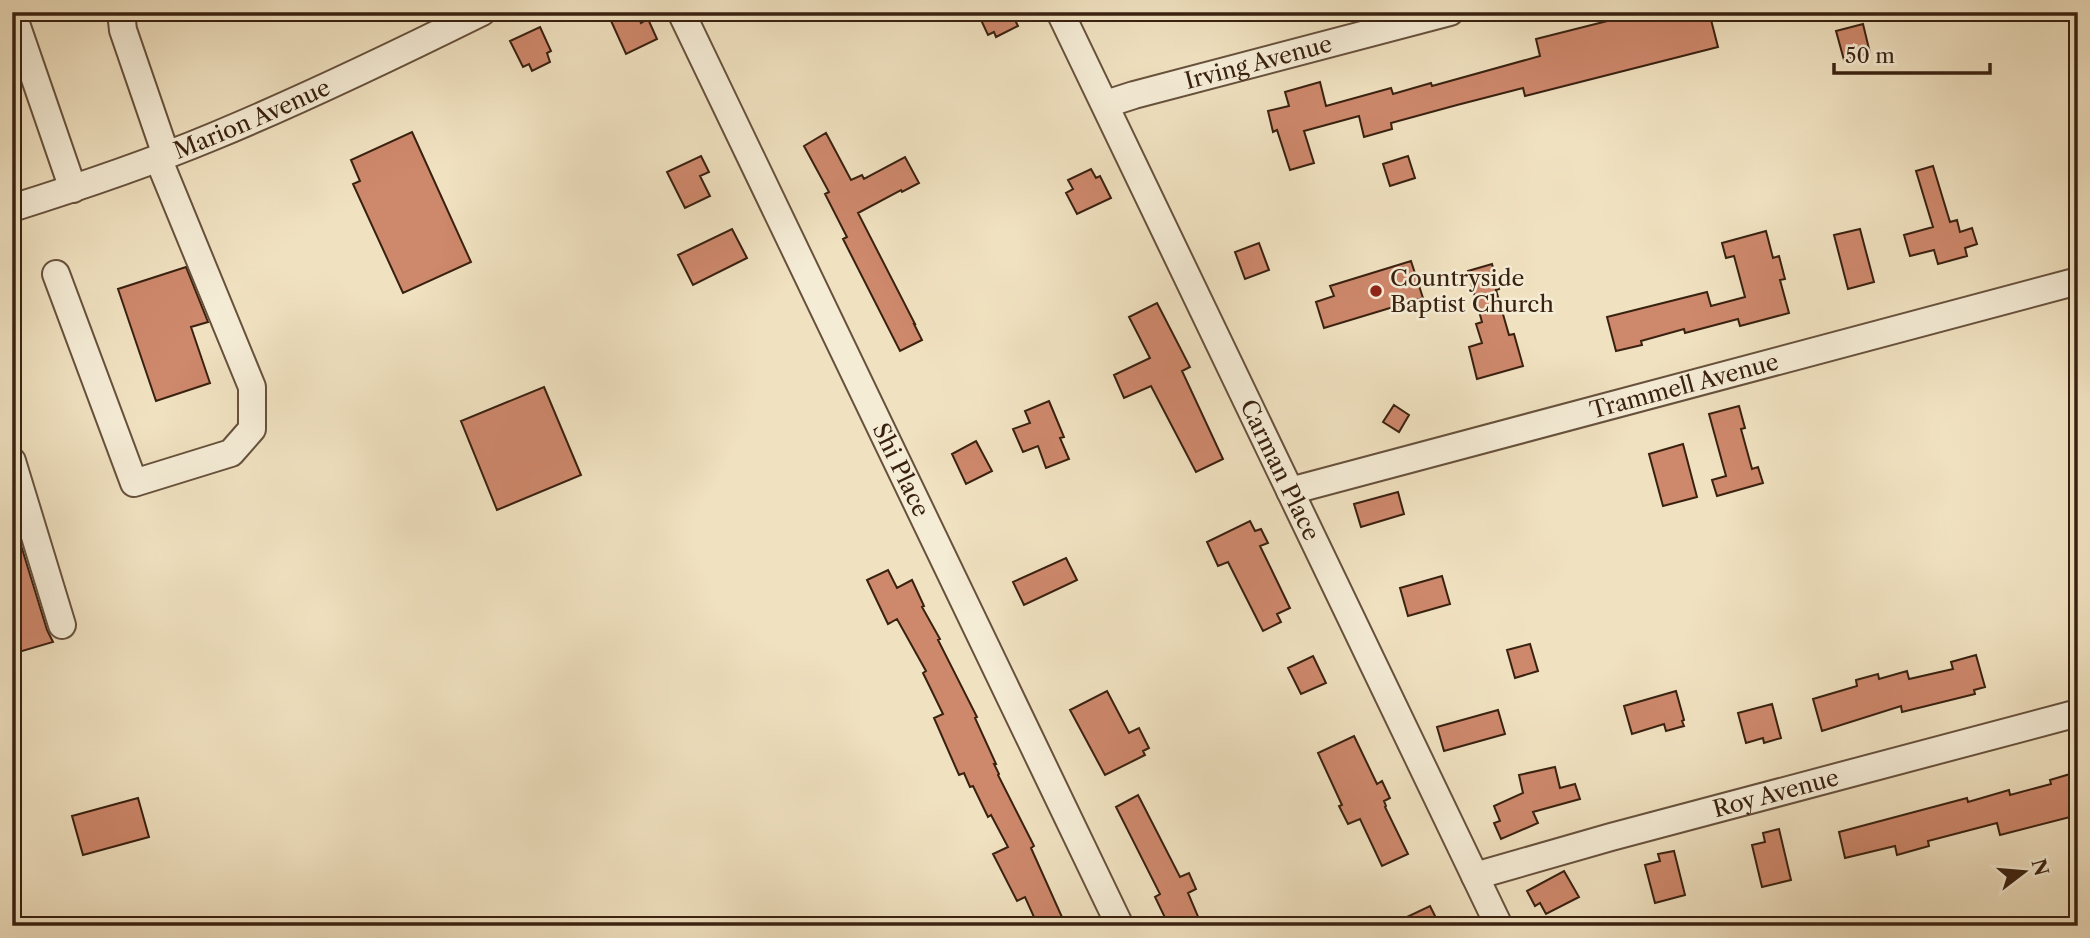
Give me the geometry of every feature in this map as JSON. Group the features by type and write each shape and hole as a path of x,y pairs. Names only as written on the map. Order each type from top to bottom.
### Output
{"street":[{"path":"12,12 73,188"},
{"path":"56,274 134,483 231,453 252,429 252,387 162,157 123,30 121,12"},
{"name":"Marion Avenue","path":"12,208 162,157 302,99 482,12"},
{"name":"Shi Place","path":"681,12 1120,926"},
{"name":"Carman Place","path":"1060,12 1499,926"},
{"name":"Irving Avenue","path":"1105,104 1450,12"},
{"name":"Trammell Avenue","path":"1290,491 2078,281"},
{"path":"12,461 62,625"},
{"name":"Roy Avenue","path":"1475,876 1611,837 2078,713"}],"building":[{"path":"607,12 636,12 641,23 648,19 657,39 626,54"},
{"path":"984,12 1011,12 1018,26 996,37 994,32 988,35 981,20 986,17"},
{"path":"1643,12 1709,12 1718,47 1525,96 1523,88 1391,123 1392,129 1364,137 1359,116 1304,131 1314,163 1290,170 1277,130 1273,132 1268,111 1289,106 1285,92 1320,82 1326,106 1391,88 1393,94 1431,83 1432,86 1540,56 1536,39"},
{"path":"1863,24 1870,53 1844,60 1836,31"},
{"path":"540,27 551,51 547,53 550,62 532,71 529,64 523,67 510,41"},
{"path":"412,132 471,262 403,293 353,184 360,181 351,160"},
{"path":"826,133 851,180 862,175 864,179 905,157 919,183 858,213 922,340 900,351 843,239 847,237 825,194 829,192 804,146"},
{"path":"701,156 709,172 700,176 710,196 685,208 667,172"},
{"path":"1408,156 1415,178 1390,186 1383,164"},
{"path":"1933,166 1950,222 1957,220 1960,232 1972,228 1977,244 1965,248 1967,256 1938,264 1934,250 1910,256 1904,235 1933,227 1916,171"},
{"path":"1091,169 1096,178 1100,176 1111,198 1077,214 1066,193 1073,189 1068,180"},
{"path":"732,229 747,258 693,285 678,255"},
{"path":"1860,229 1874,282 1848,289 1834,235"},
{"path":"1766,231 1773,258 1779,256 1785,279 1780,280 1789,313 1740,326 1738,319 1685,333 1684,329 1641,341 1642,345 1616,351 1607,317 1707,292 1711,306 1745,297 1734,256 1726,258 1722,243"},
{"path":"1259,243 1269,270 1245,279 1235,252"},
{"name":"Countryside Baptist Church","path":"1411,261 1423,298 1324,328 1316,302 1334,296 1330,286"},
{"path":"1492,264 1499,289 1496,290 1509,335 1514,334 1523,366 1477,379 1469,347 1482,343 1476,324 1482,322 1468,271"},
{"path":"186,267 208,322 191,327 210,383 156,401 118,289"},
{"path":"1157,303 1190,367 1182,371 1223,459 1196,472 1151,386 1124,398 1114,375 1150,358 1129,317"},
{"path":"544,387 581,475 497,510 461,421"},
{"path":"1049,401 1064,437 1060,438 1069,459 1046,468 1038,446 1023,452 1013,429 1030,423 1025,411"},
{"path":"1394,405 1409,415 1399,432 1383,422"},
{"path":"1739,406 1745,428 1741,429 1752,469 1758,467 1763,483 1717,496 1712,480 1726,476 1709,414"},
{"path":"976,441 992,471 966,484 952,454"},
{"path":"1683,444 1697,497 1663,506 1649,454"},
{"path":"1398,492 1404,514 1361,527 1354,504"},
{"path":"12,516 53,642 12,654"},
{"path":"1250,521 1255,531 1261,529 1268,543 1260,546 1290,608 1277,614 1281,622 1263,631 1228,562 1218,566 1207,542"},
{"path":"1066,558 1077,580 1024,605 1013,582"},
{"path":"888,570 897,588 912,580 924,606 922,607 977,717 975,718 996,764 998,775 1034,846 1031,848 1066,926 1038,926 1025,897 1017,901 993,854 1008,847 991,815 988,817 973,786 970,787 964,773 959,775 934,718 943,714 923,673 926,671 897,619 888,624 867,580"},
{"path":"1442,576 1450,604 1408,616 1400,588"},
{"path":"1530,644 1538,671 1515,678 1507,650"},
{"path":"1976,655 1985,687 1974,690 1975,694 1902,712 1901,706 1822,731 1813,699 1857,686 1856,680 1878,674 1879,679 1907,671 1909,679 1953,669 1951,662"},
{"path":"1313,656 1326,683 1301,694 1288,668"},
{"path":"1107,691 1129,733 1139,728 1149,748 1143,751 1145,755 1105,775 1070,710"},
{"path":"1676,691 1684,726 1666,731 1664,724 1632,734 1624,706"},
{"path":"1772,704 1781,738 1764,743 1763,738 1746,743 1738,713"},
{"path":"1498,710 1505,734 1444,751 1437,727"},
{"path":"1354,736 1377,784 1382,781 1390,798 1384,801 1385,807 1408,854 1382,866 1360,819 1348,824 1318,753"},
{"path":"1555,767 1560,788 1575,784 1580,799 1533,812 1538,823 1501,839 1494,823 1500,821 1494,806 1523,793 1519,775"},
{"path":"2070,774 2072,780 2078,780 2078,815 2000,835 1997,823 1928,841 1929,846 1897,855 1895,846 1845,858 1839,832 1967,798 1968,802 2009,790 2010,795 2051,784 2050,780"},
{"path":"1138,795 1180,877 1189,873 1196,889 1188,893 1202,926 1169,926 1155,897 1160,894 1116,807"},
{"path":"138,798 149,837 83,855 72,816"},
{"path":"1779,829 1791,880 1762,887 1752,845 1765,842 1763,833"},
{"path":"1674,851 1685,895 1655,903 1645,865 1660,861 1658,854"},
{"path":"1564,871 1579,897 1546,914 1540,903 1535,906 1527,891"},
{"path":"1430,906 1440,926 1388,926"}],"place":[{"name":"Countryside Baptist Church","path":"1376,291"}]}
